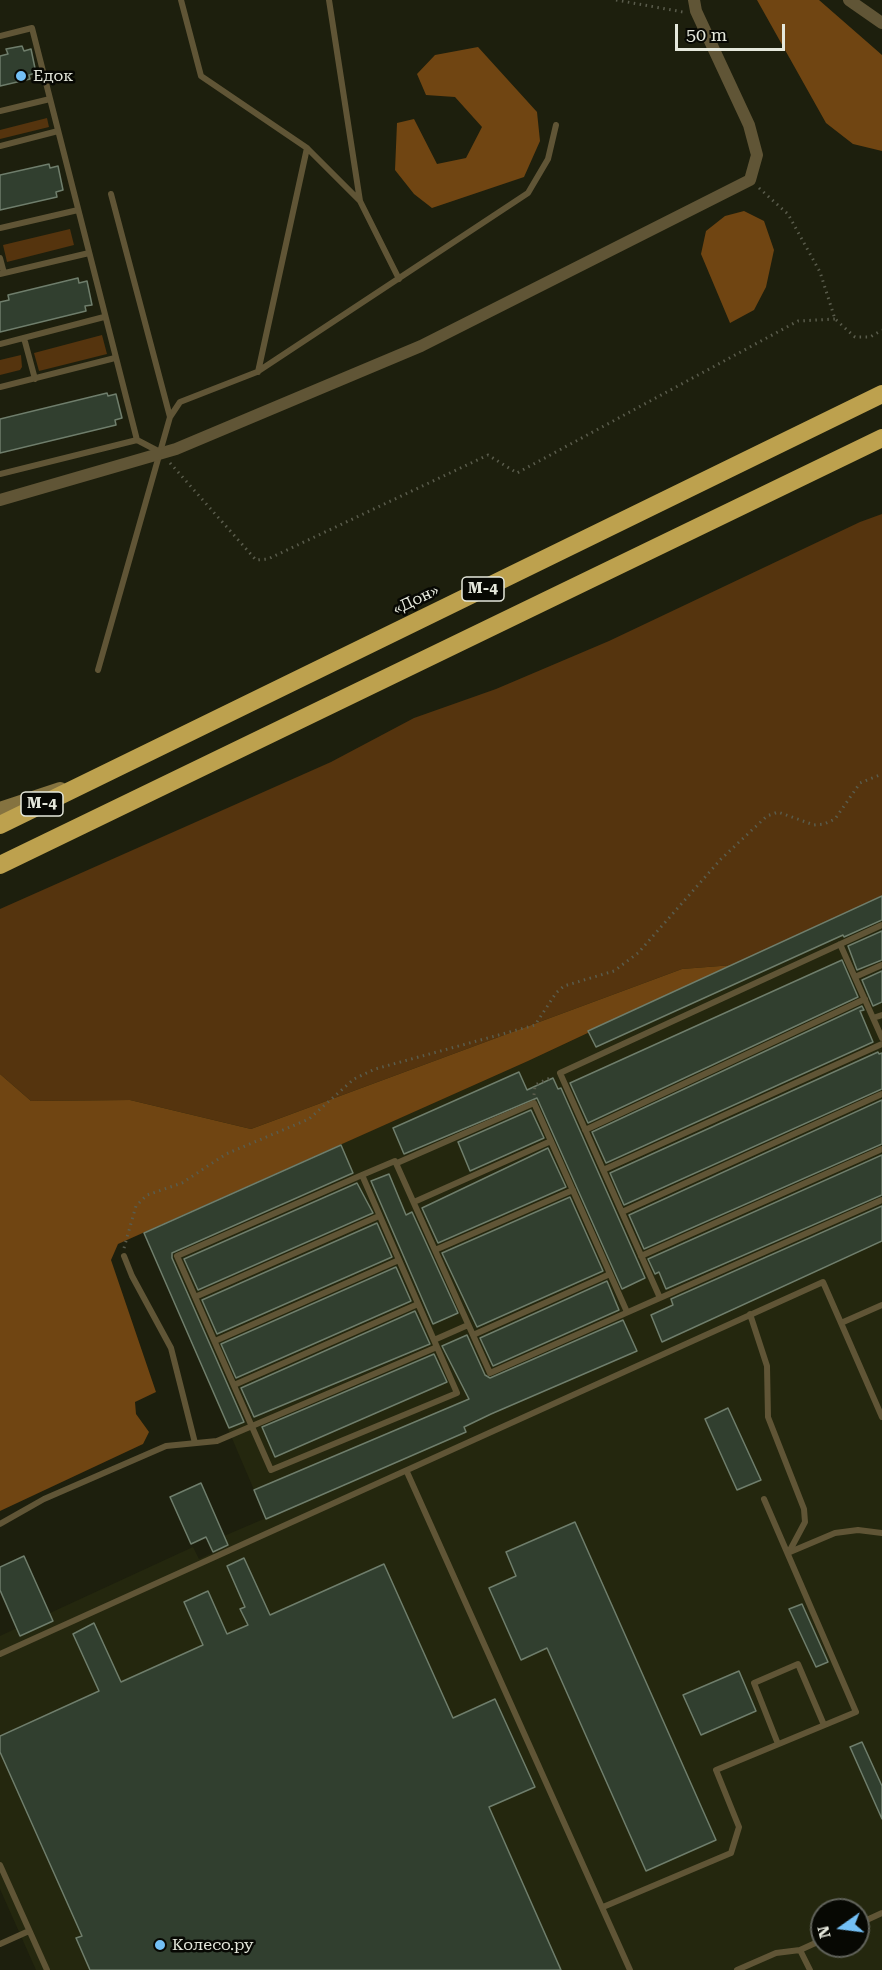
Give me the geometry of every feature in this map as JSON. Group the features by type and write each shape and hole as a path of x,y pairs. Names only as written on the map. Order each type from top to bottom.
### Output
{"highway":[{"name":"«Дон»","path":"0,825 882,394"},
{"name":"М-4","path":"0,865 882,438"}],"street":[{"path":"849,0 882,23"},
{"path":"0,500 161,453 421,346 750,180 757,155 748,124 695,6"},
{"path":"0,810 84,784"}],"lane":[{"path":"181,0 201,76 307,148 360,201"},
{"path":"329,0 360,201 399,279"},
{"path":"0,36 32,28 137,440"},
{"path":"0,111 50,99"},
{"path":"98,670 170,417 180,402 257,372 528,193 548,159 556,125"},
{"path":"0,146 58,131"},
{"path":"257,372 307,148"},
{"path":"111,194 170,417"},
{"path":"0,228 78,210"},
{"path":"0,258 2,273 89,253"},
{"path":"0,344 104,316"},
{"path":"24,338 35,379"},
{"path":"0,387 115,358"},
{"path":"0,474 137,440 161,453"},
{"path":"660,1298 560,1073 882,925"},
{"path":"840,944 882,1038"},
{"path":"855,977 882,965"},
{"path":"585,1130 865,999"},
{"path":"873,1018 882,1014"},
{"path":"603,1170 882,1044"},
{"path":"622,1212 882,1094"},
{"path":"362,1175 458,1393 271,1470 177,1256 362,1175 395,1161 397,1163 534,1102 627,1312"},
{"path":"414,1202 551,1141"},
{"path":"641,1256 882,1149"},
{"path":"397,1163 490,1373 882,1200"},
{"path":"435,1250 573,1190"},
{"path":"195,1297 380,1216"},
{"path":"124,1256 132,1276 171,1348 195,1443"},
{"path":"214,1341 399,1260"},
{"path":"473,1335 610,1274"},
{"path":"0,1653 407,1472 578,1390 823,1282 882,1417"},
{"path":"234,1385 418,1304"},
{"path":"841,1323 882,1305"},
{"path":"750,1314 767,1366 768,1417 804,1509 804,1522 789,1552"},
{"path":"0,1524 44,1499 166,1446 217,1441 436,1343 468,1325"},
{"path":"407,1472 630,1970"},
{"path":"603,1907 731,1853 739,1827 716,1770 856,1712 789,1552 764,1499"},
{"path":"789,1552 835,1533 858,1530 882,1533"},
{"path":"778,1744 754,1683 798,1664 824,1725"},
{"path":"0,1864 46,1970"},
{"path":"0,1944 29,1931"},
{"path":"737,1970 776,1953 801,1950 810,1946"},
{"path":"801,1950 810,1970"}],"path":[{"path":"616,0 691,14 695,6"},
{"path":"750,180 788,214 820,272 835,319 855,338 870,337 882,330"},
{"path":"161,453 256,560 268,559 488,455 517,472 798,321 835,319"},
{"path":"124,1256 124,1246 136,1206 147,1195 182,1184 226,1154 309,1119 354,1079 375,1069 535,1025 556,993 564,986 614,971 638,953 721,859 767,816 778,812 814,825 824,824 835,819 852,790 860,783 882,774"},
{"path":"534,1102 535,1085 560,1073"}],"shaded area":[{"path":"757,0 819,0 882,55 882,151 853,144 826,123"},
{"path":"478,47 537,112 540,141 524,177 432,208 414,194 395,170 397,123 414,119 437,164 466,158 482,127 455,97 426,95 417,74 435,55"},
{"path":"47,118 49,127 0,139 0,130"},
{"path":"744,211 764,221 774,250 766,287 754,310 730,323 701,254 706,231 725,216"},
{"path":"70,229 74,245 7,262 3,245"},
{"path":"102,335 107,354 39,371 34,353"},
{"path":"21,355 20,370 0,375 0,360"},
{"path":"882,514 882,896 733,965 682,969 251,1129 130,1100 31,1101 0,1074 0,909 331,762 414,718 496,689 609,641 860,522"},
{"path":"882,896 882,1970 36,1970 0,1889 0,1636 17,1628 21,1636 53,1621 50,1613 193,1547 199,1559 228,1546 224,1536 266,1518 144,1232 528,1061"},
{"path":"733,965 528,1061 118,1244 111,1260 156,1392 135,1402 136,1414 149,1432 143,1444 0,1511 0,1074 31,1101 130,1100 251,1129 682,969"}],"building":[{"path":"22,46 24,51 31,49 36,73 29,75 30,79 0,86 0,56 8,54 6,49"},
{"path":"49,164 50,168 58,166 63,190 56,192 57,197 0,210 0,175"},
{"path":"78,278 79,283 87,281 92,305 85,306 86,311 0,332 0,302 9,300 8,295"},
{"path":"107,393 108,396 116,394 122,418 115,420 116,425 0,453 0,419"},
{"path":"882,896 882,920 844,937 843,935 596,1047 588,1031"},
{"path":"882,931 882,960 857,970 848,946"},
{"path":"842,960 858,997 588,1123 570,1083"},
{"path":"882,971 882,1002 873,1006 862,980"},
{"path":"862,1006 864,1010 860,1011 873,1042 606,1163 592,1132"},
{"path":"878,1052 882,1053 882,1089 624,1205 610,1173"},
{"path":"519,1072 527,1090 553,1078 558,1089 561,1088 645,1278 622,1289 537,1098 404,1154 393,1128"},
{"path":"882,1100 882,1144 644,1249 629,1215"},
{"path":"531,1110 544,1138 470,1171 458,1142"},
{"path":"341,1145 353,1173 172,1253 172,1258 244,1422 229,1428 144,1233"},
{"path":"548,1148 566,1187 438,1243 422,1208"},
{"path":"882,1155 882,1195 666,1289 659,1272 655,1274 648,1259"},
{"path":"389,1174 406,1215 412,1212 458,1313 433,1324 371,1181"},
{"path":"357,1183 373,1213 198,1290 184,1259"},
{"path":"570,1197 603,1271 477,1327 442,1253"},
{"path":"882,1206 882,1241 662,1342 651,1315 673,1305 671,1299"},
{"path":"377,1223 392,1257 217,1334 202,1300"},
{"path":"396,1267 411,1301 236,1378 221,1344"},
{"path":"607,1281 619,1310 493,1366 480,1338"},
{"path":"415,1311 430,1344 254,1417 241,1388"},
{"path":"623,1320 637,1351 491,1414 464,1427 466,1432 266,1519 254,1490 469,1399 442,1346 467,1335 485,1375 490,1378"},
{"path":"434,1354 447,1382 275,1457 262,1427"},
{"path":"728,1408 761,1480 737,1490 705,1419"},
{"path":"201,1483 228,1545 213,1552 206,1537 191,1544 170,1497"},
{"path":"575,1522 716,1840 646,1871 547,1648 521,1660 489,1588 516,1576 506,1552"},
{"path":"24,1556 53,1621 20,1636 0,1590 0,1567"},
{"path":"244,1558 270,1615 384,1564 453,1718 495,1699 535,1787 489,1807 561,1970 90,1970 76,1938 82,1936 0,1752 0,1736 99,1691 73,1634 94,1623 121,1682 203,1645 184,1602 208,1591 227,1634 248,1625 240,1609 245,1607 227,1566"},
{"path":"802,1604 828,1662 816,1667 789,1609"},
{"path":"739,1671 756,1711 701,1735 683,1695"},
{"path":"862,1742 882,1786 882,1819 850,1747"}],"place":[{"name":"Едок","path":"21,76"},
{"name":"Колесо.ру","path":"160,1945"}]}
